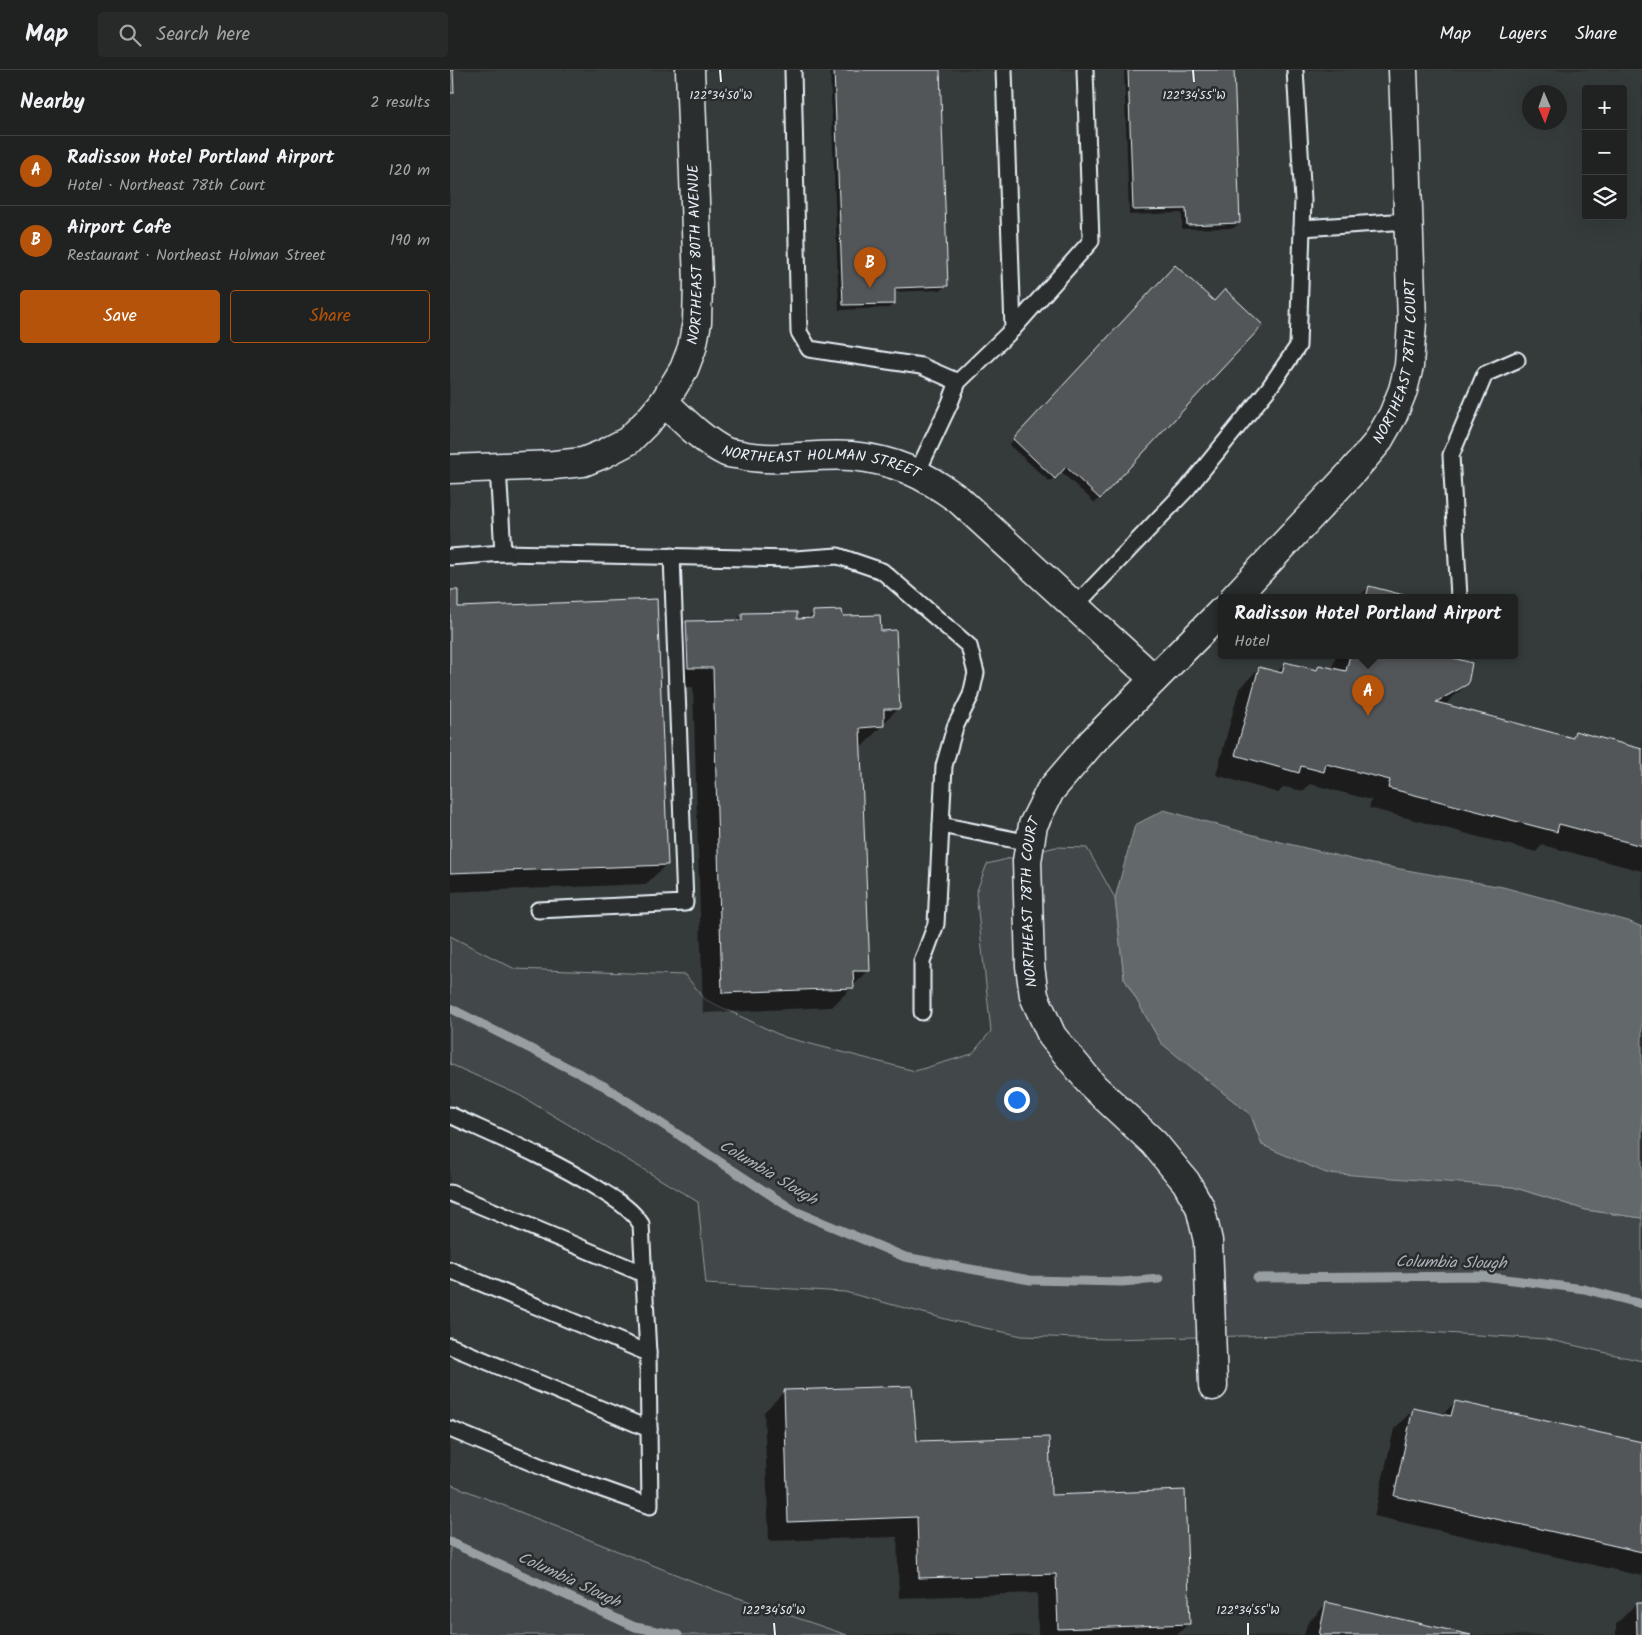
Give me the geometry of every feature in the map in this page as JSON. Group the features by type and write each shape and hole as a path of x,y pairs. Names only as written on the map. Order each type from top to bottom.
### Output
{"street":[{"name":"NORTHEAST 80TH AVENUE","path":"664,402 684,369 692,348 697,322 698,282 690,70"},
{"name":"NORTHEAST 78TH COURT","path":"1238,594 1377,443 1393,415 1403,390 1409,366 1412,321 1403,70"},
{"path":"450,469 583,462 628,441 664,402"},
{"name":"NORTHEAST HOLMAN STREET","path":"664,402 696,432 727,452 755,458 850,456 882,461 906,468 931,480 958,499 1154,679"},
{"name":"NORTHEAST 78TH COURT","path":"1213,1386 1208,1241 1200,1207 1186,1182 1154,1143 1094,1087 1052,1036 1034,996 1030,966 1027,861 1033,825 1050,791 1092,742 1218,615"}],"lane":[{"path":"793,70 798,332 809,349 921,366 958,382"},
{"path":"1004,70 1014,329"},
{"path":"917,473 958,382 1014,329 1092,240 1085,70"},
{"path":"1075,606 1187,488 1269,388 1298,346 1303,200 1295,70"},
{"path":"1302,228 1408,221"},
{"path":"1459,594 1451,454 1485,374 1517,360"},
{"path":"498,467 503,553"},
{"path":"450,557 503,553 795,559 838,556 882,572 969,646 976,673 971,695 956,727 944,766 936,924 922,962 922,1012"},
{"path":"538,910 685,903 672,556"},
{"path":"942,825 1030,843"},
{"path":"450,1116 567,1169 622,1204 634,1214 641,1224 648,1353 650,1506 549,1470 450,1429"},
{"path":"450,1192 644,1274"},
{"path":"450,1270 648,1353"},
{"path":"450,1346 649,1429"}],"shaded area":[{"path":"450,70 1642,70 1642,927 1628,921 1503,887 1372,864 1268,839 1164,810 1135,825 1115,898 1087,848 976,893 991,1031 972,1054 915,1071 784,1037 706,1000 685,975 515,969 450,936"},
{"path":"1164,810 1268,839 1372,864 1503,887 1628,921 1642,927 1642,1218 1586,1210 1513,1187 1326,1173 1262,1145 1251,1115 1161,1043 1124,978 1115,898 1135,825"},
{"path":"1056,847 1087,848 1115,898 1124,978 1161,1042 1251,1115 1262,1145 1450,1181 1513,1187 1586,1210 1642,1218 1642,1361 1546,1339 1426,1332 1106,1339 1022,1336 953,1321 845,1292 706,1284 698,1202 519,1095 450,1064 450,936 515,969 685,975 706,1000 784,1037 915,1071 972,1054 991,1031 976,893 987,864"},
{"path":"450,1064 519,1095 698,1202 707,1284 845,1292 953,1321 1022,1336 1106,1339 1426,1332 1546,1339 1642,1361 1642,1635 847,1635 715,1590 450,1484"},
{"path":"450,1484 715,1590 847,1635 450,1635"}],"building":[{"path":"450,70 453,70 454,93 450,93"},
{"path":"834,70 940,70 948,286 895,288 895,304 843,305"},
{"path":"1128,70 1234,70 1240,223 1187,225 1186,209 1133,210"},
{"path":"1175,265 1214,301 1225,289 1263,325 1100,499 1066,467 1055,479 1013,439"},
{"path":"1369,586 1400,594 1367,594"},
{"path":"450,590 458,590 458,607 657,599 668,865 450,873"},
{"path":"842,610 843,616 880,615 881,631 896,630 900,709 884,709 884,726 860,728 870,971 853,971 854,988 722,993 713,668 688,668 686,621 742,620 742,613 797,612 797,619 813,618 813,611"},
{"path":"1349,659 1457,659 1472,663 1468,684 1436,702 1573,738 1575,731 1642,749 1642,846 1559,824 1557,832 1388,788 1390,780 1326,764 1324,772 1301,766 1299,773 1235,755 1259,667 1282,673 1285,662 1317,670 1319,665 1346,671"},
{"path":"912,1386 917,1441 1049,1437 1051,1495 1185,1490 1190,1624 1058,1629 1056,1574 919,1578 917,1517 788,1522 784,1390"},
{"path":"1455,1401 1642,1442 1642,1552 1394,1496 1413,1408 1451,1416"},
{"path":"1326,1602 1471,1635 1319,1635"},
{"path":"1636,1603 1642,1603 1642,1635 1637,1635"}],"waterway":[{"name":"Columbia Slough","path":"450,1008 604,1086 795,1211 905,1257 1030,1280 1122,1282 1159,1279"},
{"name":"Columbia Slough","path":"1257,1278 1482,1276 1584,1289 1642,1304"},
{"name":"Columbia Slough","path":"450,1542 635,1627 678,1635"}],"place":[{"name":"Airport Cafe","path":"870,288"},
{"name":"Radisson Hotel Portland Airport","path":"1368,716"}]}
